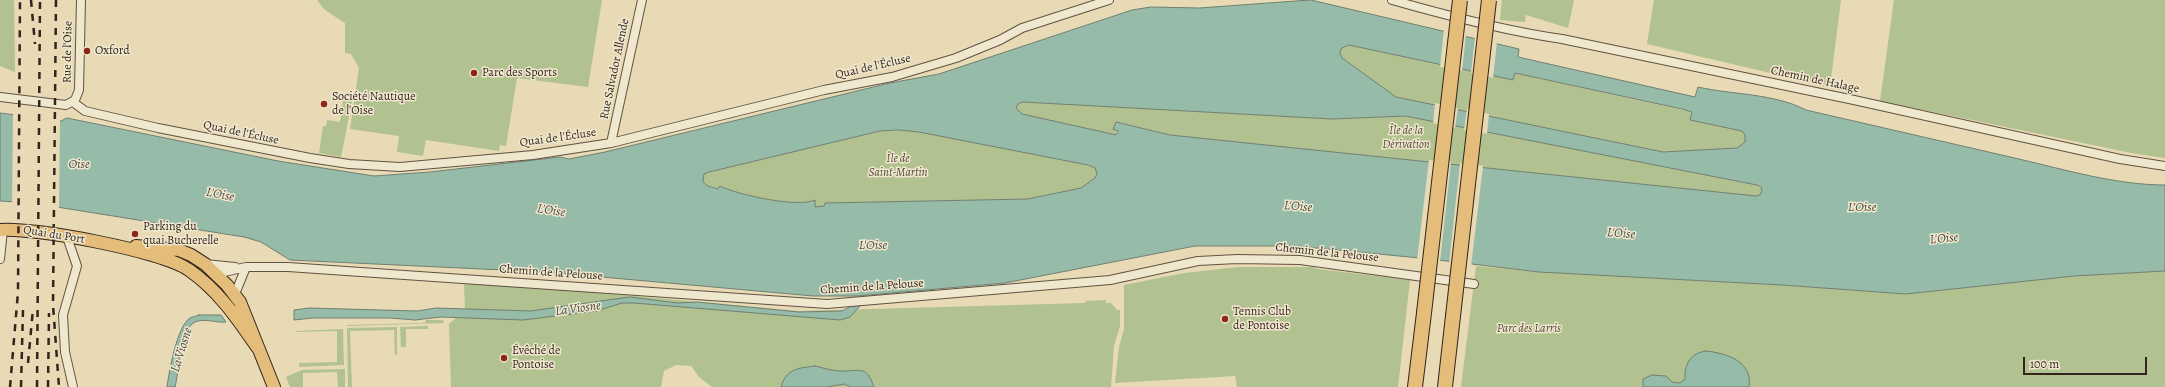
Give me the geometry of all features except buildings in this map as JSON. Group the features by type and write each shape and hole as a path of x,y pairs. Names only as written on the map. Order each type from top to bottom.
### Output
{"highway":[{"path":"1415,387 1460,0"},
{"path":"1445,387 1489,0"}],"main road":[{"name":"Quai du Port","path":"2,230 17,230 104,244 168,260 188,269 206,283 228,305 257,347"},
{"name":"Quai du Port","path":"104,244 179,250 205,264 236,294"},
{"path":"206,283 216,274"},
{"path":"236,294 274,387"}],"street":[{"name":"Rue de l'Oise","path":"73,102 79,90 81,0"},
{"name":"Rue Salvador Allende","path":"611,143 642,0"},
{"name":"Quai de l'Écluse","path":"73,102 85,111 158,128 310,158 388,168 533,154 611,143 824,90 899,75 956,58 1000,40 1022,28 1109,0"},
{"name":"Chemin de Halage","path":"1392,0 1459,19 1854,100 2120,160 2165,166"},
{"path":"0,97 66,104 73,102"},
{"path":"0,259 2,230"},
{"path":"67,237 77,266 63,316 65,352 73,387"},
{"name":"Chemin de la Pelouse","path":"205,264 246,268 295,267 827,304 1110,280 1198,261 1247,259 1300,260 1474,284"},
{"path":"236,294 246,268"},
{"name":"Chemin de la Pelouse","path":"216,274 246,268"}],"green space":[{"path":"0,0 14,0 15,72 0,66"},
{"name":"Parc des Sports","path":"317,0 602,0 588,87 517,78 506,146 500,145 499,151 426,140 423,156 397,152 399,136 350,129 359,68 351,54 345,53 345,23 325,10"},
{"path":"1502,0 1574,0 1568,28 1526,15 1525,22 1500,20"},
{"path":"1654,0 1841,0 1830,87 1647,44"},
{"path":"1894,0 2165,0 2165,158 2131,153 1880,101"},
{"name":"Île de la Dérivation","path":"1349,45 1512,80 1514,73 1692,112 1691,120 1742,131 1745,135 1745,142 1737,148 1663,152 1396,97 1342,58 1340,53 1341,49"},
{"path":"344,95 353,96 341,157 319,153 323,126 326,126 327,120 340,122"},
{"name":"Île de la Dérivation","path":"1022,102 1332,119 1405,116 1757,185 1761,187 1762,191 1760,195 1756,196 1170,135 1116,122 1116,135 1022,114 1016,108 1018,104"},
{"name":"Île de Saint-Martin","path":"899,130 919,132 1088,165 1095,168 1097,174 1095,178 1081,188 1028,199 825,203 825,206 815,207 815,200 795,202 768,199 740,193 720,186 718,189 706,185 703,181 704,174 709,172 880,131"},
{"name":"Parc des Larris","path":"1476,266 1539,272 1782,285 1906,294 2074,276 2165,271 2165,387 1461,387"},
{"name":"Tennis Club de Pontoise","path":"1238,267 1313,267 1318,269 1410,280 1398,387 1237,387 1235,376 1115,383 1119,347 1124,329 1124,285 1184,273"},
{"path":"464,283 568,290 798,311 1085,303 1086,301 1106,300 1106,303 1111,303 1117,310 1120,310 1120,326 1114,346 1111,387 712,387 699,377 691,366 676,365 664,371 661,387 451,387 449,324 465,310"},
{"path":"426,320 443,320 444,323 347,326 425,323"},
{"path":"428,326 428,329 406,329 406,347 401,347 400,327"},
{"path":"397,327 397,355 395,355 394,330 350,331 352,387 348,387 347,328"},
{"path":"343,329 344,365 299,367 299,363 337,362 337,331 296,331"},
{"path":"345,369 345,387 338,387 337,372 303,373 303,387 290,387 286,377 302,370"}],"water":[{"path":"1311,0 1519,49 1518,57 1695,97 1698,87 1767,97 1793,104 1806,110 2110,180 2165,185 2165,271 2074,276 1906,294 1782,285 1539,272 1430,259 1296,246 1195,246 1005,283 857,296 813,296 546,272 290,260 261,242 244,237 32,203 0,201 0,113 61,121 67,118 278,161 374,176 430,172 560,157 569,159 605,152 890,83 939,74 1132,10 1151,7 1199,8","holes":["1349,45 1513,80 1515,73 1682,109 1692,112 1690,120 1742,131 1745,135 1745,142 1737,148 1663,152 1396,97 1342,58 1340,53 1341,49","1023,102 1332,119 1405,116 1757,185 1761,187 1762,191 1760,195 1756,196 1170,135 1116,122 1113,129 1118,131 1116,135 1022,114 1016,108 1018,104","899,130 919,132 1088,165 1095,168 1097,174 1095,178 1081,188 1028,199 825,203 824,206 815,207 815,200 796,202 768,199 740,193 720,186 718,189 711,187 703,181 704,174 709,172 880,131"]},
{"name":"La Viosne","path":"630,297 677,303 697,302 799,312 842,311 848,308 851,304 860,306 850,317 840,320 622,303 596,311 523,320 441,317 415,320 390,318 313,318 294,320 294,310 309,308 417,311 436,308 530,311"},
{"path":"199,315 221,315 226,322 199,321 190,326 183,342 175,387 167,387 174,350 181,330 190,318"},
{"path":"1706,351 1729,356 1742,365 1747,371 1749,387 1643,387 1643,379 1652,375 1666,376 1672,382 1680,383 1685,379 1687,364 1692,357"},
{"path":"815,366 830,370 857,370 867,373 874,387 850,387 845,384 826,387 781,387 783,381 789,373 794,370"}],"pier":[{"path":"1444,29 1466,35 1462,71 1440,67"},
{"path":"1475,37 1497,42 1493,78 1471,73"},
{"path":"1435,103 1458,108 1455,128 1433,123"},
{"path":"1467,109 1489,114 1487,134 1464,130"},
{"path":"13,113 60,119 59,209 12,204"},
{"path":"1429,160 1451,162 1440,262 1417,260"},
{"path":"1460,163 1483,166 1471,267 1449,264"}],"railway":[{"path":"10,387 18,292 20,0"},
{"path":"31,0 35,44"},
{"path":"37,387 40,0"},
{"path":"56,0 53,305 59,387"},
{"path":"28,363 33,309"},
{"path":"21,387 23,310"},
{"path":"48,387 49,313"}],"place":[{"name":"Oxford","path":"87,51"},
{"name":"Parc des Sports","path":"474,73"},
{"name":"Société Nautique de l'Oise","path":"324,104"},
{"name":"Parking du quai Bucherelle","path":"135,234"},
{"name":"Tennis Club de Pontoise","path":"1225,319"},
{"name":"Évêché de Pontoise","path":"504,358"}],"water label":[{"name":"Oise","path":"79,165"},
{"name":"L'Oise","path":"220,195"},
{"name":"L'Oise","path":"1298,207"},
{"name":"L’Oise","path":"1862,208"},
{"name":"L'Oise","path":"551,211"},
{"name":"L'Oise","path":"1621,234"},
{"name":"L'Oise","path":"1944,239"},
{"name":"L'Oise","path":"873,246"}]}
